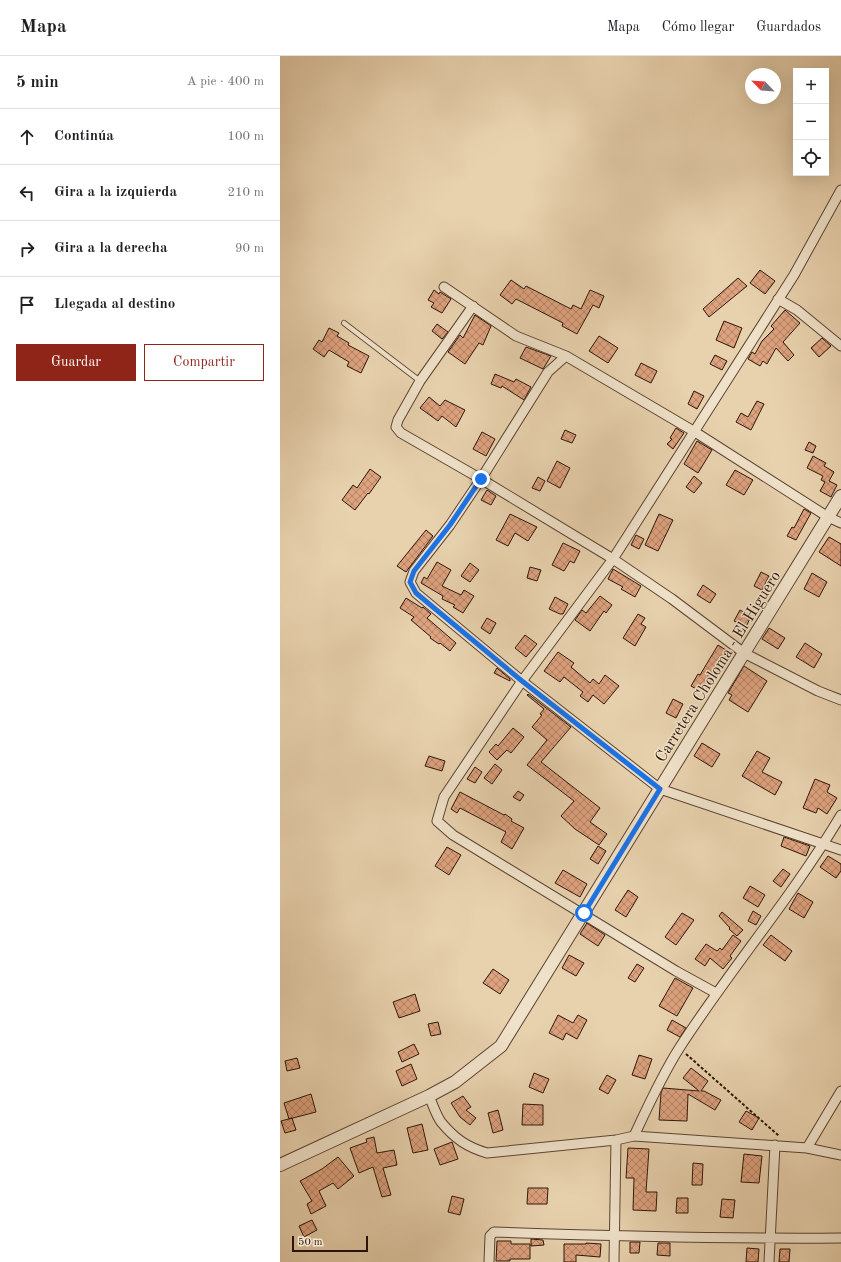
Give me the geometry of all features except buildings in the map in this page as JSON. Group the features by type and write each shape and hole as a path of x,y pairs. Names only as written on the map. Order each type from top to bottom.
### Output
{"street":[{"path":"716,993 453,835 437,821 444,797 522,681 613,559 695,432 794,275 841,190"},
{"path":"444,287 516,336 566,356 695,432 828,517 841,523"},
{"path":"778,299 797,310 841,346"},
{"path":"474,306 420,381 398,420 396,427 401,433 481,479 613,559 672,599 744,653 818,691 841,700"},
{"path":"566,356 548,372 481,479 450,525 414,571 410,582 416,593 522,681 660,789 841,850"},
{"name":"Carretera Choloma - El Higuero","path":"280,1165 429,1096 455,1082 501,1046 841,496"},
{"path":"634,1136 679,1048 716,993 824,844 841,815"},
{"path":"807,1148 841,1092"},
{"path":"429,1096 440,1121 460,1141 472,1149 487,1153 616,1140 634,1136 807,1148 841,1155"},
{"path":"614,1262 616,1140"},
{"path":"770,1262 775,1146"},
{"path":"489,1262 490,1236 494,1232 770,1239 841,1238"}],"lane":[{"path":"344,323 420,381"}],"path":[{"path":"679,1048 792,1147"}],"route":[{"path":"481,479 450,525 414,571 410,582 416,593 522,681 660,789 584,913"}]}
